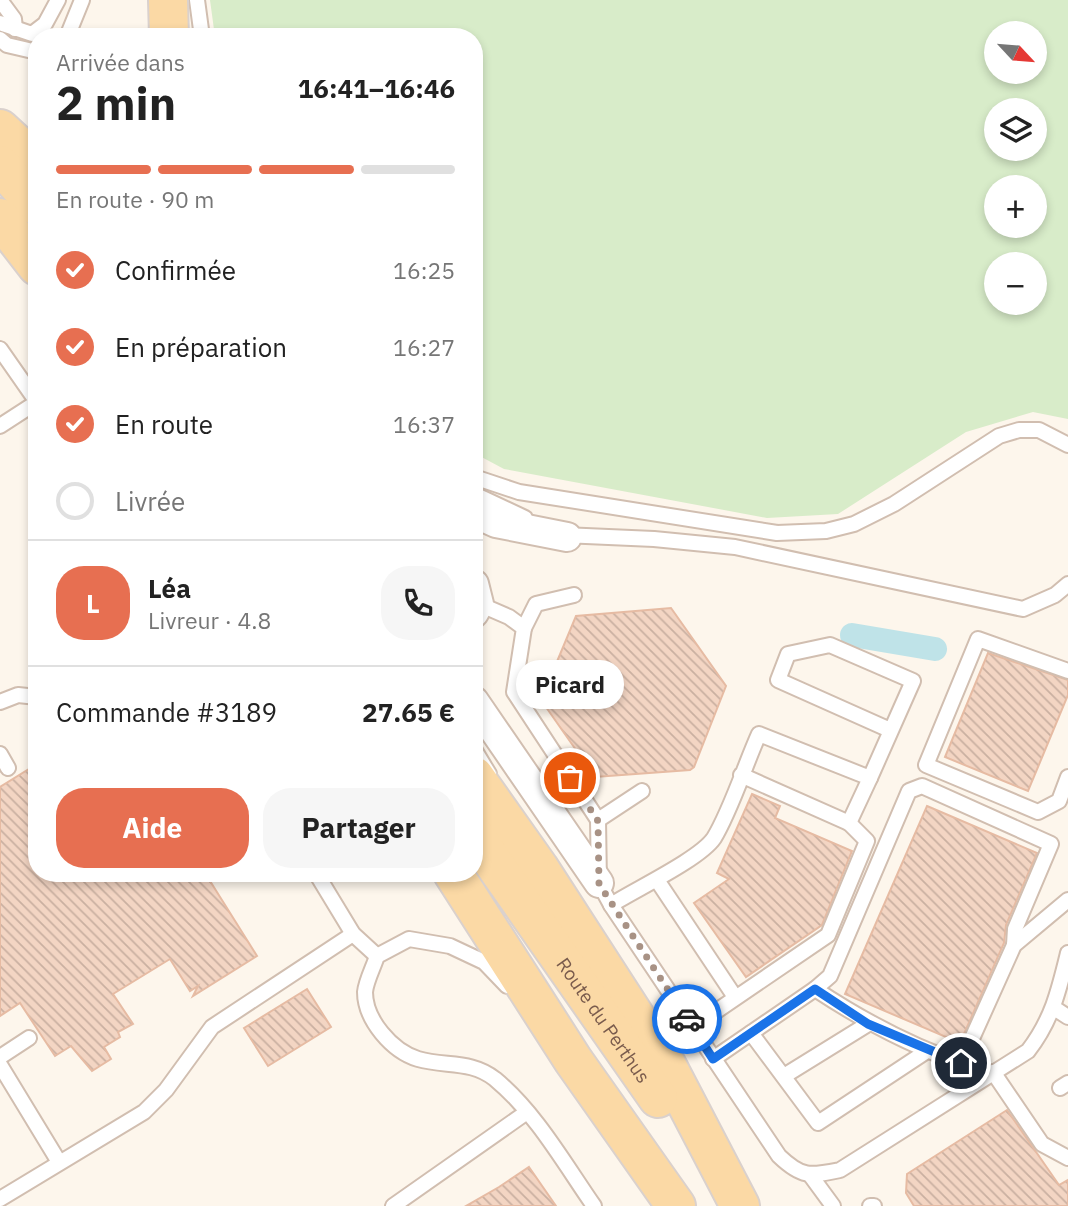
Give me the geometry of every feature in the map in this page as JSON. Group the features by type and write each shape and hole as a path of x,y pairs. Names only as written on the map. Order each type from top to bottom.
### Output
{"main road":[{"path":"0,129 28,155"},
{"path":"0,165 28,196"},
{"path":"0,218 28,254"},
{"path":"0,244 28,274"},
{"path":"483,789 540,868 667,1066 740,1206"},
{"name":"Route du Perthus","path":"483,848 733,1206"},
{"path":"459,882 573,1060 676,1206"}],"street":[{"path":"483,517 496,523 568,537"},
{"path":"483,714 605,894"}],"lane":[{"path":"0,0 14,19 15,29"},
{"path":"40,28 45,24 58,0"},
{"path":"71,28 82,0"},
{"path":"174,23 182,0"},
{"path":"197,0 201,28"},
{"path":"0,23 28,33"},
{"path":"0,40 7,45 28,50"},
{"path":"2,356 28,390"},
{"path":"0,426 28,408"},
{"path":"483,480 519,492 777,533 826,531 854,524 894,504 999,436 1019,430 1039,430 1068,445"},
{"path":"483,498 568,537 588,535 641,538 735,547 1023,609 1055,594 1068,584"},
{"path":"574,595 536,604 524,628 514,692 598,821 605,894 779,1156 793,1169 811,1176 840,1170 1028,1051 1045,1029 1055,1008 1068,953"},
{"path":"483,604 524,628"},
{"path":"1068,671 978,639 926,765 1038,812 1064,803 1068,777"},
{"path":"849,823 914,681 830,645 789,654 778,680 890,730"},
{"path":"0,702 18,695 28,697"},
{"path":"605,894 657,880 713,840 759,734 870,778"},
{"path":"0,754 8,768"},
{"path":"483,765 540,868"},
{"path":"693,1027 828,935 867,841 849,823 741,775"},
{"path":"713,1059 830,976 909,791 922,786 1051,844 1015,929 1014,945 961,1063"},
{"path":"598,821 642,791"},
{"path":"657,880 735,997"},
{"path":"322,882 354,934 377,956"},
{"path":"1014,945 1068,900"},
{"path":"0,1199 144,1112 166,1090 212,1027 354,934"},
{"path":"573,1060 484,962 450,946 409,939 377,956 365,992 375,1024 385,1040 417,1059 475,1066 495,1080 527,1112 594,1206"},
{"path":"815,989 868,1024 961,1063 971,1086"},
{"path":"1055,1008 1068,1017"},
{"path":"784,1076 868,1024"},
{"path":"751,1033 818,1124 928,1051"},
{"path":"0,1058 29,1038"},
{"path":"0,1065 59,1162"},
{"path":"993,1072 1042,1144 1068,1158"},
{"path":"393,1206 527,1112"},
{"path":"811,1176 832,1206"}],"green space":[{"path":"210,0 1068,0 1068,419 1033,412 966,432 838,514 767,518 504,469 483,458 483,28 214,28"}],"building":[{"path":"671,608 726,686 694,767 690,770 595,777 541,700 576,616"},
{"path":"988,653 1068,680 1068,695 1028,791 945,757"},
{"path":"28,770 28,882 211,882 257,956 193,996 198,986 190,991 170,959 113,994 133,1024 118,1032 120,1037 104,1047 111,1059 92,1071 71,1046 55,1056 20,1003 0,1016 0,787"},
{"path":"752,794 780,806 775,818 852,851 822,925 746,977 694,903 729,879 717,873"},
{"path":"927,806 1037,853 1006,925 1004,943 960,1043 845,994"},
{"path":"307,989 331,1027 268,1066 244,1028"},
{"path":"1007,1110 1059,1185 1068,1180 1068,1206 914,1206 906,1193 907,1174"},
{"path":"529,1167 556,1206 466,1206 499,1187"}],"waterway":[{"path":"852,635 935,649"}],"way so far":[{"path":"570,778 598,821 599,884 687,1019"}],"place":[{"name":"Picard","path":"570,778"}],"route":[{"path":"687,1019 713,1059 815,989 868,1024 961,1063"}]}
